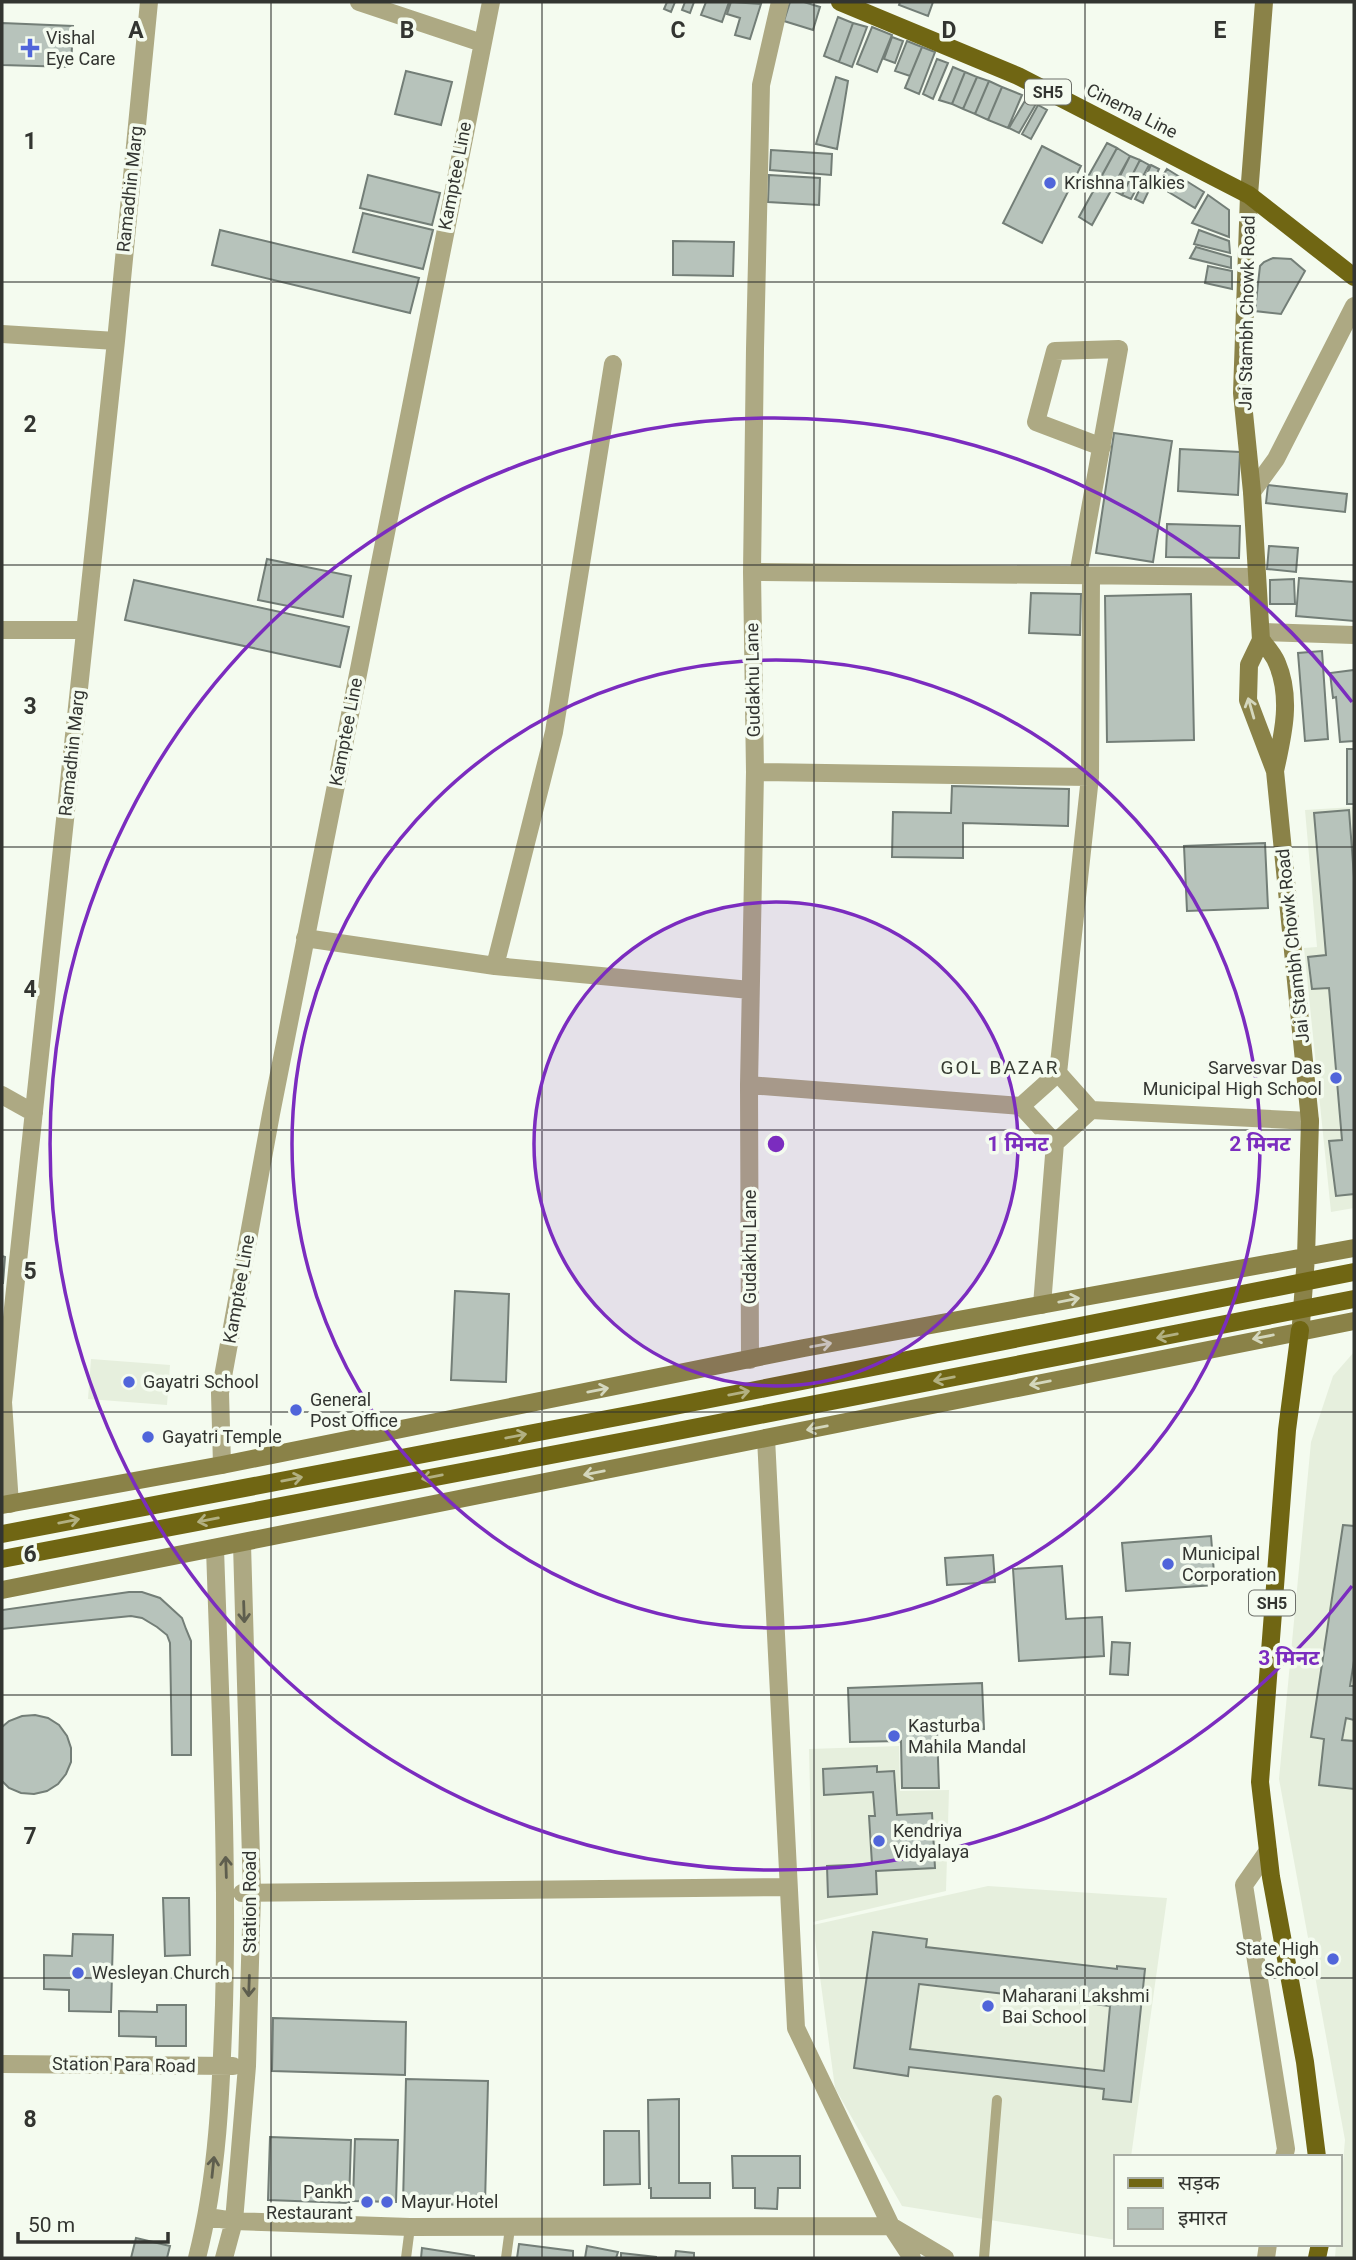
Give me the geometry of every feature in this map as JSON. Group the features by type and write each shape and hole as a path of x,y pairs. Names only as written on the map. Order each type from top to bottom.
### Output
{"main road":[{"name":"Cinema Line","path":"840,2 1018,76 1249,195"},
{"name":"SH5","path":"1249,195 1354,277"},
{"path":"2,1534 644,1412 1354,1272"},
{"path":"2,1559 1354,1299"},
{"name":"SH5","path":"1300,1330 1285,1444 1259,1782 1271,1877 1305,2062 1317,2155"}],"street":[{"name":"Ramadhin Marg","path":"6,1504 4,1368 34,1113 116,341 149,2"},
{"path":"359,2 482,44"},
{"name":"Kamptee Line","path":"222,1465 220,1394 305,938 491,2"},
{"name":"Gudakhu Lane","path":"751,1360 749,1085 754,772 752,572 761,85 780,2"},
{"name":"Jai Stambh Chowk Road","path":"1264,2 1249,195 1241,393 1252,492 1261,636 1249,665 1248,700 1275,771 1310,1121 1306,1257 1300,1330"},
{"path":"1252,492 1276,459 1354,306"},
{"path":"2,334 116,341"},
{"path":"1021,1106 1058,1073 1090,777 1085,576 1102,447 1119,349 1055,351 1036,422 1102,447"},
{"path":"495,966 554,732 613,364"},
{"path":"752,572 1256,577"},
{"path":"2,630 85,630"},
{"path":"1261,636 1354,635"},
{"name":"Jai Stambh Chowk Road","path":"1261,636 1277,660 1286,693 1283,735 1275,771"},
{"path":"754,772 1090,777"},
{"path":"305,938 495,966 750,990"},
{"path":"1058,1073 1091,1110"},
{"path":"749,1085 1021,1106 1055,1143"},
{"path":"2,1095 34,1113"},
{"path":"1042,1305 1055,1143 1091,1110 1310,1121"},
{"path":"6,1504 222,1465 751,1360 1354,1248"},
{"path":"2,1590 1354,1321"},
{"path":"766,1438 796,2028 891,2226 912,2258"},
{"name":"Station Road","path":"224,2258 234,2221 247,2066 252,1893 242,1544"},
{"name":"Station Road","path":"197,2258 208,2217 222,2066 226,1893 215,1548"},
{"path":"1268,1851 1244,1885 1286,2149 1284,2155"},
{"path":"226,1893 788,1887"},
{"name":"Station Para Road","path":"2,2063 247,2066"},
{"path":"208,2217 234,2221 410,2227 891,2226 945,2258"}],"lane":[{"path":"984,2258 997,2100"},
{"path":"406,2258 410,2227"},
{"path":"506,2258 510,2228"}],"shaded area":[{"name":"Sarvesvar Das Municipal High School","path":"1354,807 1354,1208 1331,1212 1304,948 1317,947 1305,810"},
{"name":"State High School","path":"1354,1352 1354,2258 1335,2258 1336,2246 1342,2246 1345,2140 1279,1779 1311,1442 1333,1376"},
{"name":"Gayatri School","path":"91,1359 170,1365 167,1405 88,1399"},
{"name":"Kendriya Vidyalaya","path":"899,1746 900,1791 949,1790 946,1891 813,1922 809,1749"},
{"name":"Maharani Lakshmi Bai School","path":"988,1886 1167,1898 1131,2155 1114,2155 1114,2240 902,2206 835,2088 813,1925"}],"building":[{"path":"667,2 675,2 671,12 664,9"},
{"path":"685,2 694,2 690,13 682,10"},
{"path":"706,2 729,2 722,22 701,15"},
{"path":"731,2 761,4 750,39 735,35 740,18 727,14"},
{"path":"790,2 804,2 820,7 813,30 784,21"},
{"path":"900,2 933,2 928,16 899,5"},
{"path":"838,17 853,23 839,62 824,56"},
{"path":"2,23 73,26 71,67 2,65"},
{"path":"853,23 867,27 852,67 839,62"},
{"path":"872,27 892,35 877,72 857,64"},
{"path":"892,37 903,41 895,63 884,59"},
{"path":"907,41 922,47 910,76 895,71"},
{"path":"922,47 935,52 919,94 905,88"},
{"path":"937,59 948,63 933,99 923,94"},
{"path":"953,67 965,72 952,104 939,100"},
{"path":"406,71 452,82 441,125 395,114"},
{"path":"965,72 977,77 963,109 952,104"},
{"path":"836,77 848,81 837,149 816,144"},
{"path":"977,77 989,81 975,114 963,109"},
{"path":"989,81 1002,87 988,120 975,114"},
{"path":"1002,87 1022,95 1008,128 988,120"},
{"path":"1026,99 1036,104 1019,133 1009,128"},
{"path":"1038,105 1047,110 1031,139 1022,134"},
{"path":"1107,143 1117,148 1099,181 1089,175"},
{"path":"1042,146 1081,166 1042,243 1003,223"},
{"path":"1117,148 1130,156 1092,225 1079,217"},
{"path":"771,150 832,154 831,175 770,170"},
{"path":"1130,156 1140,160 1122,195 1113,190"},
{"path":"1140,160 1149,165 1131,199 1122,195"},
{"path":"1151,165 1159,169 1143,203 1135,199"},
{"path":"1167,169 1204,192 1195,208 1157,185"},
{"path":"368,175 440,193 432,225 360,208"},
{"path":"769,175 820,178 819,205 768,202"},
{"path":"1208,195 1229,210 1229,237 1192,223"},
{"path":"363,213 433,230 423,269 353,252"},
{"path":"220,230 419,278 410,313 212,265"},
{"path":"1199,230 1229,241 1230,253 1194,244"},
{"path":"673,241 734,242 733,276 673,275"},
{"path":"1196,247 1231,257 1231,268 1190,258"},
{"path":"1273,258 1291,259 1305,271 1281,314 1255,311 1260,266"},
{"path":"1208,266 1232,271 1232,289 1205,283"},
{"path":"1114,433 1172,441 1153,562 1096,553"},
{"path":"1180,449 1240,452 1238,495 1178,491"},
{"path":"1268,485 1347,494 1345,512 1266,503"},
{"path":"1167,524 1240,526 1239,558 1166,557"},
{"path":"1269,546 1298,548 1296,572 1267,569"},
{"path":"267,559 351,576 343,617 258,600"},
{"path":"1299,578 1354,582 1354,621 1296,616"},
{"path":"1294,579 1295,604 1270,604 1270,580"},
{"path":"134,580 349,627 340,667 125,620"},
{"path":"1031,593 1081,594 1080,635 1029,633"},
{"path":"1191,594 1194,740 1107,742 1105,596"},
{"path":"1322,651 1328,739 1305,741 1298,653"},
{"path":"1354,670 1354,741 1340,742 1336,697 1333,698 1330,673"},
{"path":"1347,749 1354,749 1354,804 1347,804"},
{"path":"952,786 1069,789 1068,826 963,823 963,858 892,857 893,812 951,813"},
{"name":"Sarvesvar Das Municipal High School","path":"1349,810 1354,877 1354,1194 1336,1196 1329,1141 1342,1140 1329,988 1312,989 1308,957 1326,955 1314,813"},
{"path":"1265,843 1268,908 1187,911 1184,846"},
{"path":"2,1256 5,1257 3,1283 2,1283"},
{"path":"455,1291 509,1294 506,1382 451,1380"},
{"path":"1343,1525 1354,1526 1354,1661 1350,1686 1354,1686 1354,1720 1346,1718 1342,1740 1354,1741 1354,1789 1319,1785 1324,1739 1311,1737"},
{"name":"Municipal Corporation","path":"1211,1536 1215,1585 1126,1591 1122,1543"},
{"path":"993,1555 995,1582 947,1585 945,1558"},
{"path":"1062,1566 1066,1619 1102,1617 1104,1656 1019,1661 1013,1569"},
{"path":"142,1592 160,1598 182,1618 191,1641 191,1755 172,1755 170,1643 167,1635 157,1627 142,1618 131,1616 2,1629 2,1610"},
{"path":"1112,1642 1130,1643 1128,1675 1110,1674"},
{"name":"Kasturba Mahila Mandal","path":"982,1683 984,1729 937,1731 939,1788 902,1788 901,1741 850,1742 848,1688"},
{"path":"22,1716 48,1718 59,1725 71,1748 71,1762 58,1784 47,1791 21,1793 9,1788 2,1781 2,1727"},
{"path":"877,1766 877,1772 894,1771 897,1815 932,1813 935,1868 876,1871 877,1894 828,1897 827,1866 872,1864 869,1816 875,1816 873,1792 824,1795 823,1769"},
{"path":"163,1898 189,1898 190,1955 165,1956"},
{"path":"873,1932 927,1939 926,1947 1117,1969 1117,1966 1145,1969 1131,2102 1103,2099 1104,2089 909,2067 908,2076 854,2068","holes":["919,1984 1110,2006 1104,2071 910,2049"]},
{"name":"Wesleyan Church","path":"73,1934 113,1935 111,2012 69,2011 69,1990 44,1989 44,1955 72,1956"},
{"path":"157,2005 186,2005 186,2046 156,2046 156,2037 119,2036 119,2011 157,2012"},
{"path":"273,2018 406,2022 405,2075 272,2071"},
{"path":"406,2079 488,2081 485,2205 403,2204"},
{"path":"679,2099 679,2183 710,2183 710,2198 651,2198 648,2100"},
{"path":"604,2131 639,2131 640,2184 604,2185"},
{"path":"270,2137 351,2140 349,2203 268,2200"},
{"path":"355,2139 398,2140 396,2202 353,2201"},
{"path":"732,2156 800,2156 800,2188 778,2188 777,2209 755,2208 755,2188 733,2188"},
{"path":"136,2238 170,2246 167,2258 131,2258"},
{"path":"519,2244 573,2251 573,2258 517,2258"},
{"path":"587,2246 618,2252 616,2258 585,2258"},
{"path":"422,2248 474,2256 474,2258 421,2258"},
{"path":"676,2251 694,2253 694,2258 675,2258"},
{"path":"621,2253 656,2257 656,2258 621,2258"}],"place":[{"name":"Vishal Eye Care","path":"30,48"},
{"name":"Krishna Talkies","path":"1050,183"},
{"name":"Sarvesvar Das Municipal High School","path":"1336,1078"},
{"name":"Gayatri School","path":"129,1382"},
{"name":"General Post Office","path":"296,1410"},
{"name":"Gayatri Temple","path":"148,1437"},
{"name":"Municipal Corporation","path":"1168,1564"},
{"name":"Kasturba Mahila Mandal","path":"894,1736"},
{"name":"Kendriya Vidyalaya","path":"879,1841"},
{"name":"State High School","path":"1333,1959"},
{"name":"Wesleyan Church","path":"78,1973"},
{"name":"Maharani Lakshmi Bai School","path":"988,2006"},
{"name":"Pankh Restaurant","path":"367,2202"},
{"name":"Mayur Hotel","path":"387,2202"}],"district":[{"name":"GOL BAZAR","path":"1000,1067"}]}
